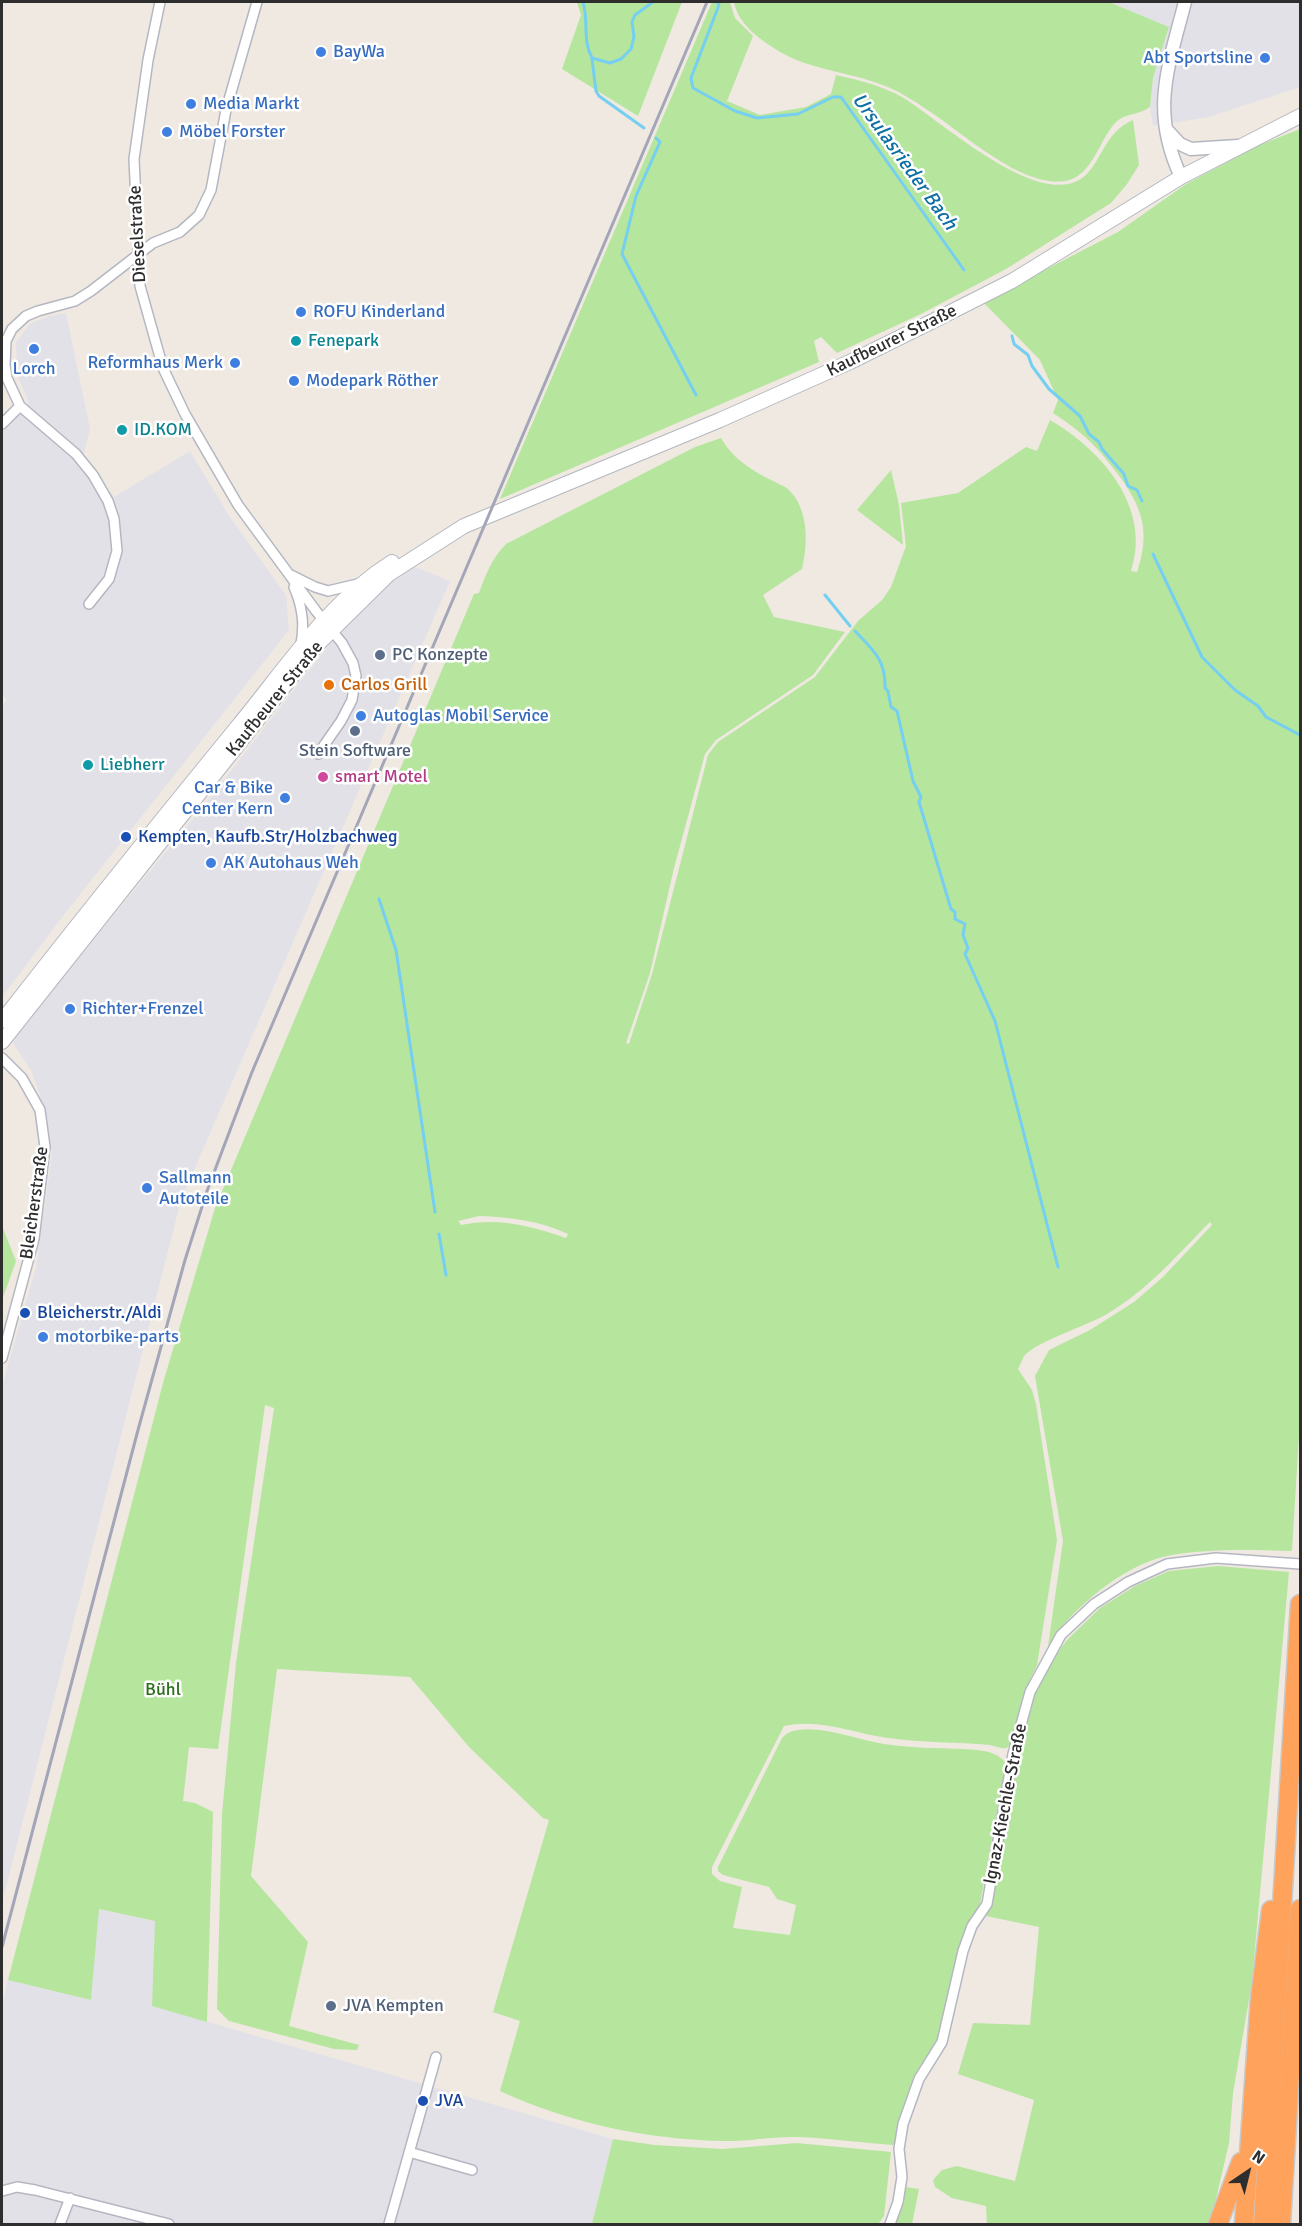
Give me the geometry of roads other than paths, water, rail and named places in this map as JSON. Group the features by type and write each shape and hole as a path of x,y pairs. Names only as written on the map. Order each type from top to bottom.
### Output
{"highway":[{"path":"1263,2224 1300,1604"},
{"path":"1244,2224 1260,1998 1276,1868 1286,1841"},
{"path":"1281,2224 1300,1910"},
{"path":"1218,2224 1248,2144"}],"main road":[{"name":"Kaufbeurer Straße","path":"2,1042 362,583 431,538 720,420 841,366 1012,280 1181,177 1300,116"},
{"name":"Kaufbeurer Straße","path":"2,1021 300,647 389,574 464,526"}],"street":[{"name":"Dieselstraße","path":"160,2 148,60 134,159 140,286 163,368 173,391 238,505 348,652 353,663 356,676 355,690 341,721 318,754"},
{"path":"89,604 109,579 117,551 114,519 108,501 76,454 20,406 7,378 6,341 12,329 26,316 75,301 153,243 180,232 204,208 211,190 226,110 257,2"},
{"path":"1181,177 1174,163 1164,127 1164,91 1167,70 1185,2"},
{"path":"1164,127 1180,144 1191,149 1239,146"},
{"path":"2,424 20,406"},
{"name":"Dieselstraße","path":"289,574 328,591 362,583"},
{"name":"Dieselstraße","path":"289,574 303,615 300,647"},
{"name":"Bleicherstraße","path":"2,1058 22,1078 40,1110 45,1147 34,1239 2,1358"},
{"name":"Ignaz-Kiechle-Straße","path":"890,2224 901,2186 899,2149 903,2124 919,2079 942,2042 963,1951 972,1926 987,1904 1013,1754 1030,1692 1062,1635 1094,1604 1128,1582 1167,1564 1216,1558 1300,1564"},
{"path":"389,2224 436,2057"},
{"path":"409,2152 472,2170"},
{"path":"2,2191 17,2187 170,2224"},
{"path":"60,2224 70,2198"}],"waterway":[{"name":"Ursulasrieder Bach","path":"583,2 586,37 592,58 610,63 621,59 631,49 634,37 632,22 635,15 653,2"},
{"name":"Ursulasrieder Bach","path":"717,2 719,5 691,78 693,88 735,111 757,118 798,114 833,97 841,97 964,270"},
{"path":"592,59 596,91 599,96 644,128"},
{"path":"656,138 660,142 636,196 622,254 696,395"},
{"name":"Ursulasrieder Bach","path":"1012,336 1014,344 1028,355 1032,366 1049,389 1080,416 1089,434 1099,442 1102,449 1124,474 1128,486 1137,490 1142,501"},
{"name":"Ursulasrieder Bach","path":"1153,554 1202,657 1235,690 1258,706 1266,717 1300,735"},
{"path":"825,595 850,626"},
{"path":"855,631 873,650 881,663 885,688 888,691 891,707 897,711 913,781 921,797 919,802 951,909 955,912 955,919 965,924 963,935 968,948 965,954 995,1021 1058,1267"},
{"path":"379,899 396,950 435,1212"},
{"path":"439,1234 446,1275"}],"railway":[{"path":"2,1947 138,1430 185,1260 207,1191 252,1072 707,2"}],"place":[{"name":"BayWa","path":"321,52"},
{"name":"Abt Sportsline","path":"1265,58"},
{"name":"Media Markt","path":"191,104"},
{"name":"Möbel Forster","path":"167,132"},
{"name":"ROFU Kinderland","path":"301,312"},
{"name":"Fenepark","path":"296,341"},
{"name":"Lorch","path":"34,349"},
{"name":"Reformhaus Merk","path":"235,363"},
{"name":"Modepark Röther","path":"294,381"},
{"name":"ID.KOM","path":"122,430"},
{"name":"PC Konzepte","path":"380,655"},
{"name":"Carlos Grill","path":"329,685"},
{"name":"Autoglas Mobil Service","path":"361,716"},
{"name":"Stein Software","path":"355,731"},
{"name":"Liebherr","path":"88,765"},
{"name":"smart Motel","path":"323,777"},
{"name":"Car & Bike Center Kern","path":"285,798"},
{"name":"Kempten, Kaufb.Str/Holzbachweg","path":"126,837"},
{"name":"AK Autohaus Weh","path":"211,863"},
{"name":"Richter+Frenzel","path":"70,1009"},
{"name":"Sallmann Autoteile","path":"147,1188"},
{"name":"Bleicherstr./Aldi","path":"25,1313"},
{"name":"motorbike-parts","path":"43,1337"},
{"name":"JVA Kempten","path":"331,2006"},
{"name":"JVA","path":"423,2101"}],"park label":[{"name":"Bühl","path":"163,1690"}]}
